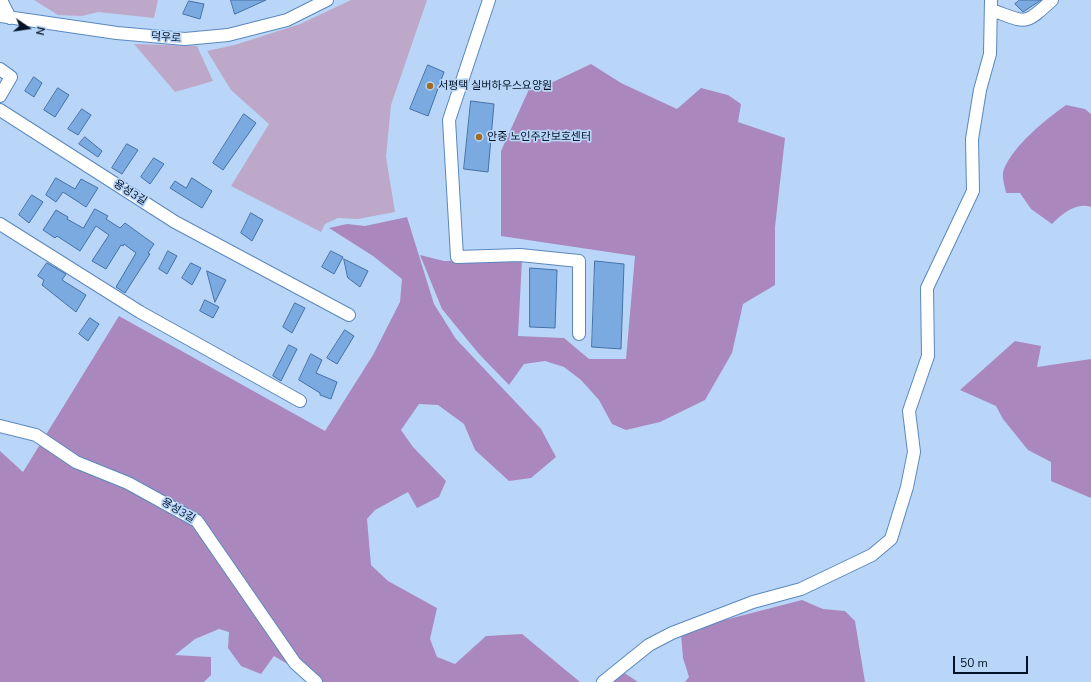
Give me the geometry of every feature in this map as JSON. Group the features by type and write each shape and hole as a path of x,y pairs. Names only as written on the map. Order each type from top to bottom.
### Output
{"street":[{"path":"1,0 5,17"},
{"name":"덕우로","path":"5,17 118,33 185,39 228,35 287,20 327,0"},
{"path":"490,0 449,120 457,257 520,254 579,262 579,334"},
{"path":"603,682 622,665 649,645 672,633 753,602 801,589 872,555 891,539 907,487 914,452 909,411 928,356 927,288 973,191 972,139 980,90 990,54 991,5 1022,21 1030,20 1052,0"},
{"path":"0,69 11,77 0,96"},
{"name":"용성3길","path":"0,110 175,222 349,315"},
{"path":"0,224 140,312 300,402"},
{"name":"용성3길","path":"0,426 36,435 76,462 128,483 196,521 295,663 316,682"}],"shaded area":[{"path":"34,0 158,0 154,18 98,12 82,16 58,15"},
{"path":"351,0 427,0 391,105 386,157 395,212 358,219 338,218 325,224 321,232 231,186 269,124 231,90 207,51 238,44 300,24"},
{"path":"134,44 197,46 213,81 175,92"},
{"path":"591,64 621,83 677,109 701,88 728,95 741,104 738,122 785,138 775,227 775,285 743,304 732,353 705,400 660,422 626,430 612,424 599,400 581,380 564,367 545,361 524,364 509,385 479,354 442,309 420,255 444,261 522,260 518,336 564,338 589,359 626,359 635,256 501,236 501,151 530,87 553,82"},
{"path":"1066,105 1085,109 1091,114 1091,207 1080,206 1070,210 1060,216 1052,224 1031,209 1020,193 1006,193 1003,172 1009,160 1022,142"},
{"path":"407,217 434,304 456,339 541,429 556,457 531,478 509,481 475,450 464,424 438,405 419,404 401,430 413,447 446,481 439,497 417,508 408,492 375,510 367,519 371,565 388,581 437,608 430,639 437,657 455,664 486,636 522,634 580,682 318,682 274,656 261,674 241,666 228,648 229,632 219,629 195,639 175,655 211,657 211,675 204,682 0,682 0,451 23,472 119,316 325,431 373,355 400,302 402,279 373,256 329,228 347,224 365,226"},
{"path":"1015,341 1041,346 1037,367 1091,359 1091,498 1051,481 1051,462 1028,450 1003,419 996,406 960,390"},
{"path":"802,600 823,609 845,611 855,621 865,682 685,682 689,677 683,658 681,634 713,623"},
{"path":"623,672 638,682 609,682"}],"building":[{"path":"231,0 266,0 235,14"},
{"path":"1020,0 1041,0 1023,12 1015,4"},
{"path":"189,1 204,4 200,19 183,14"},
{"name":"서평택 실버하우스요양원","path":"428,65 444,72 428,116 410,109"},
{"path":"34,77 42,83 34,97 25,91"},
{"path":"58,88 69,95 55,117 44,110"},
{"name":"안중 노인주간보호센터","path":"471,101 494,104 488,172 464,169"},
{"path":"82,109 91,115 78,135 68,129"},
{"path":"244,114 256,123 223,170 213,163"},
{"path":"85,137 102,151 98,157 79,144"},
{"path":"127,144 138,150 122,174 112,168"},
{"path":"154,158 164,164 150,184 141,177"},
{"path":"56,178 75,189 81,179 98,188 86,207 63,192 56,202 46,195"},
{"path":"192,178 212,191 202,208 170,188 175,181 186,188"},
{"path":"32,195 43,202 29,223 19,215"},
{"path":"95,209 108,216 106,219 120,228 125,223 154,244 148,253 150,254 125,293 116,287 136,253 124,244 123,246 121,245 106,269 92,261 109,235 96,226 80,251 57,236 55,238 43,230 56,210 68,217 67,219 83,228"},
{"path":"251,213 263,220 252,241 241,233"},
{"path":"168,251 177,256 167,274 159,269"},
{"path":"331,251 343,257 334,274 322,267"},
{"path":"344,259 368,271 360,287 348,278"},
{"path":"595,261 624,264 621,349 592,347"},
{"path":"47,263 66,274 62,280 86,295 76,312 42,285 44,280 38,276"},
{"path":"191,263 201,268 192,285 182,278"},
{"path":"530,268 557,270 555,328 530,327"},
{"path":"207,271 226,280 215,302"},
{"path":"205,300 219,307 213,318 200,311"},
{"path":"295,303 305,308 292,333 283,327"},
{"path":"90,318 99,324 88,341 79,334"},
{"path":"345,330 354,336 337,364 327,358"},
{"path":"289,345 297,349 281,381 273,376"},
{"path":"311,354 322,360 316,373 337,382 331,399 320,395 320,393 299,380"}],"place":[{"name":"서평택 실버하우스요양원","path":"430,86"},
{"name":"안중 노인주간보호센터","path":"479,137"}]}
